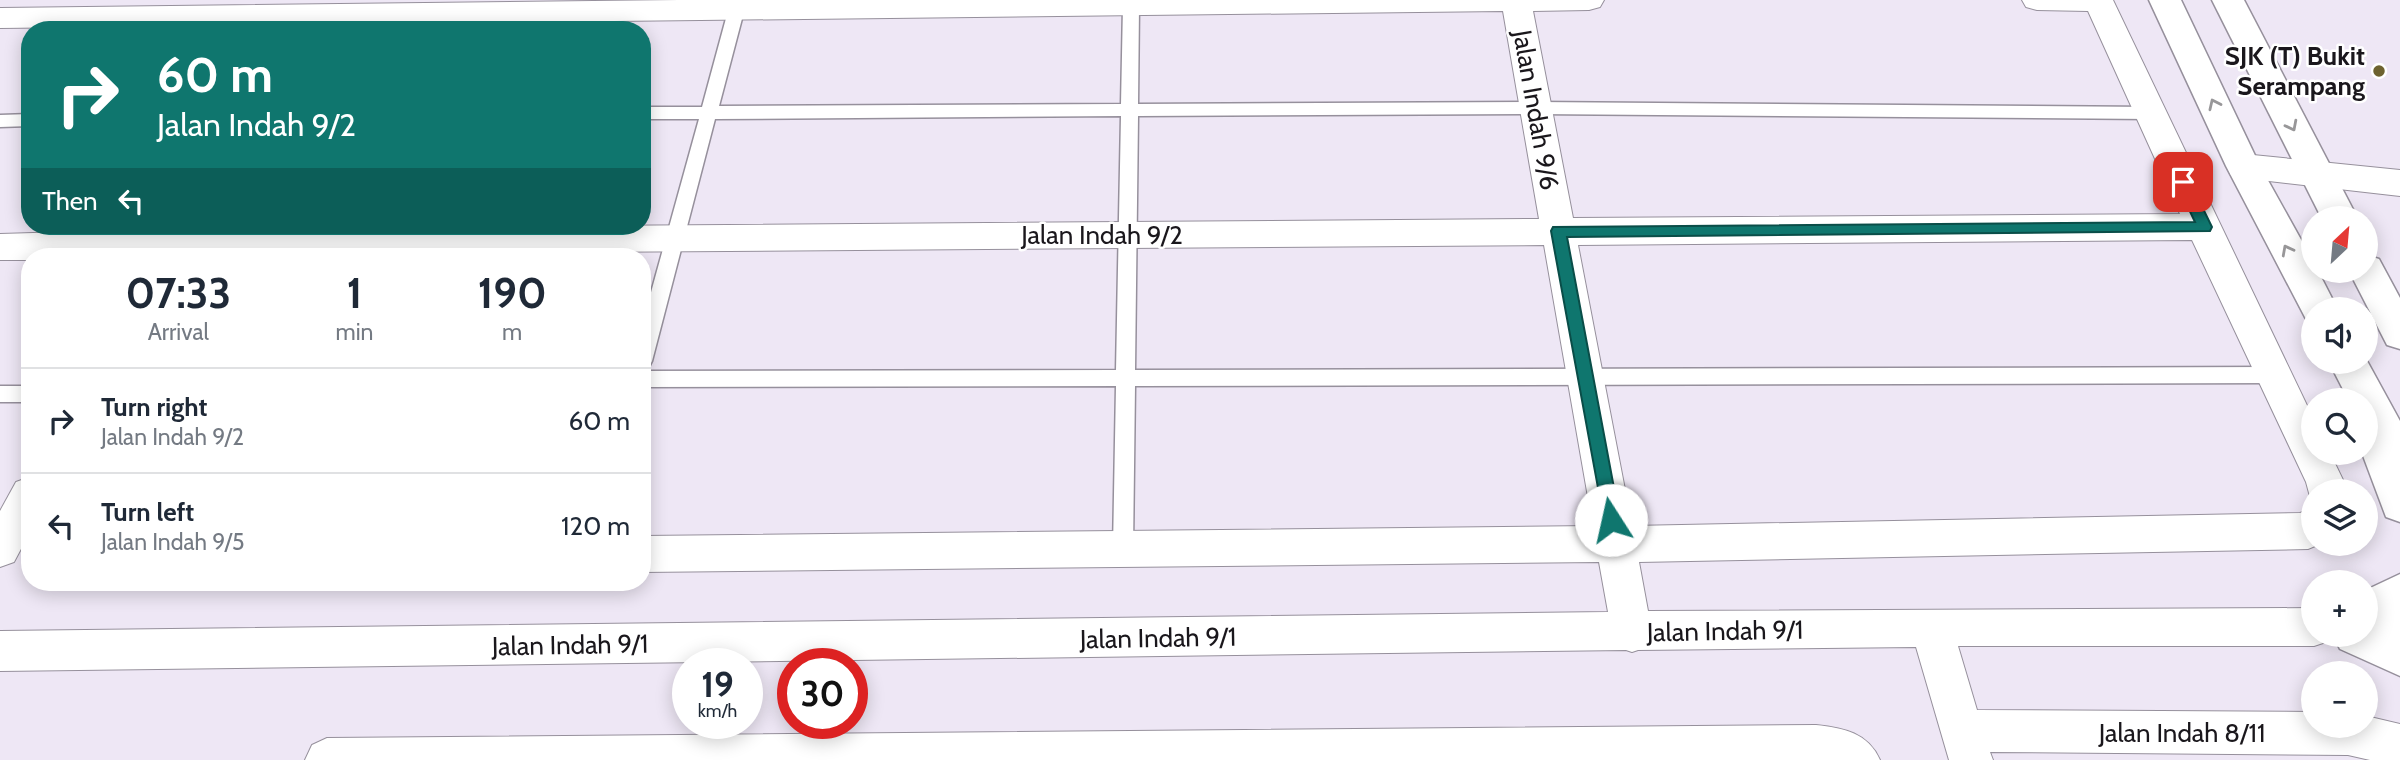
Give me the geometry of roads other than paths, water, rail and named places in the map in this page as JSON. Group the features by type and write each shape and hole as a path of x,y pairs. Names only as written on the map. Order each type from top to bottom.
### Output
{"main road":[{"path":"2165,0 2243,166 2313,297"},
{"path":"2228,0 2334,206"},
{"path":"2374,284 2400,334"},
{"path":"2353,376 2400,459"},
{"path":"2378,443 2400,504"},
{"path":"2378,606 2400,594"},
{"path":"2378,645 2400,655"}],"street":[{"path":"360,21 736,11 1589,0"},
{"path":"2037,0 2098,1 2272,375 2324,479"},
{"name":"Jalan Indah 9/6","path":"1516,1 1632,633"},
{"path":"0,18 171,21"},
{"path":"2243,166 2400,183"},
{"name":"Jalan Indah 9/2","path":"0,247 166,242 2205,227"},
{"path":"0,549 21,510"},
{"path":"651,554 1615,544 2301,531"},
{"path":"0,560 21,559"},
{"path":"1931,627 1967,746"},
{"name":"Jalan Indah 9/1","path":"1,652 1632,633 1931,627 2301,627"},
{"path":"2378,628 2400,629"},
{"name":"Jalan Indah 8/11","path":"1967,746 2201,747 2348,734 2400,745"},
{"path":"327,760 1085,757 1816,746 1839,749 1858,760"}],"lane":[{"path":"1123,549 1131,6"},
{"path":"651,328 736,11"},
{"path":"651,113 1536,108 2151,113"},
{"path":"0,121 21,120"},
{"path":"651,379 2272,375"},
{"path":"0,394 21,394"}],"place":[{"name":"SJK (T) Bukit Serampang","path":"2379,71"}]}
